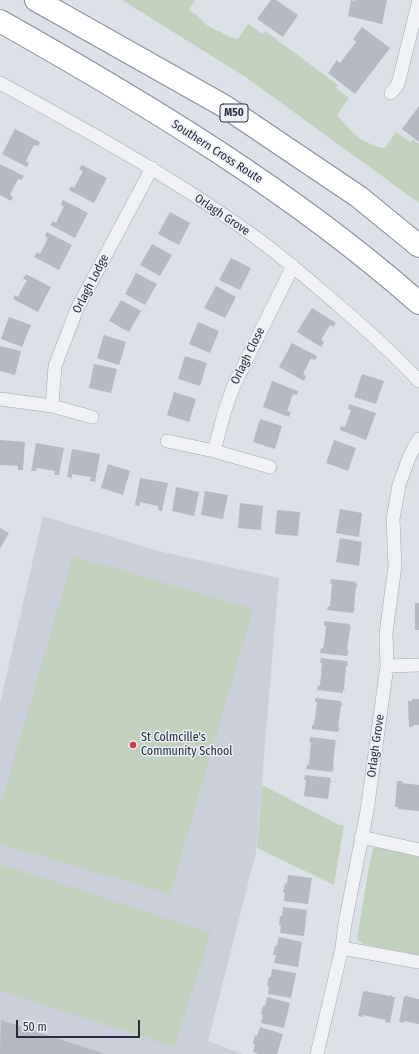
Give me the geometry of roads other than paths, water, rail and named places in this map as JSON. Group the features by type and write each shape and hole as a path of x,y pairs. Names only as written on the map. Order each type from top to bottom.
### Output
{"highway":[{"name":"M50","path":"36,0 224,106 358,197 419,246"},
{"name":"Southern Cross Route","path":"0,21 139,102 227,157 320,222 386,274 419,303"}],"street":[{"path":"391,93 398,84 419,0"},
{"name":"Orlagh Grove","path":"0,85 75,123 152,168 251,234 293,266 377,339 419,381"},
{"name":"Orlagh Lodge","path":"52,406 55,366 77,309 152,168"},
{"name":"Orlagh Close","path":"214,451 224,410 234,385 293,266"},
{"path":"0,399 52,406 92,417"},
{"name":"Orlagh Grove","path":"317,1054 342,948 345,923 366,811 387,666 386,633 395,566 393,519 403,471 419,439"},
{"path":"167,440 214,451 270,467"},
{"path":"387,666 419,666"},
{"path":"361,837 419,850"},
{"path":"342,948 419,962"}],"place":[{"name":"St Colmcille's Community School","path":"133,745"}]}
